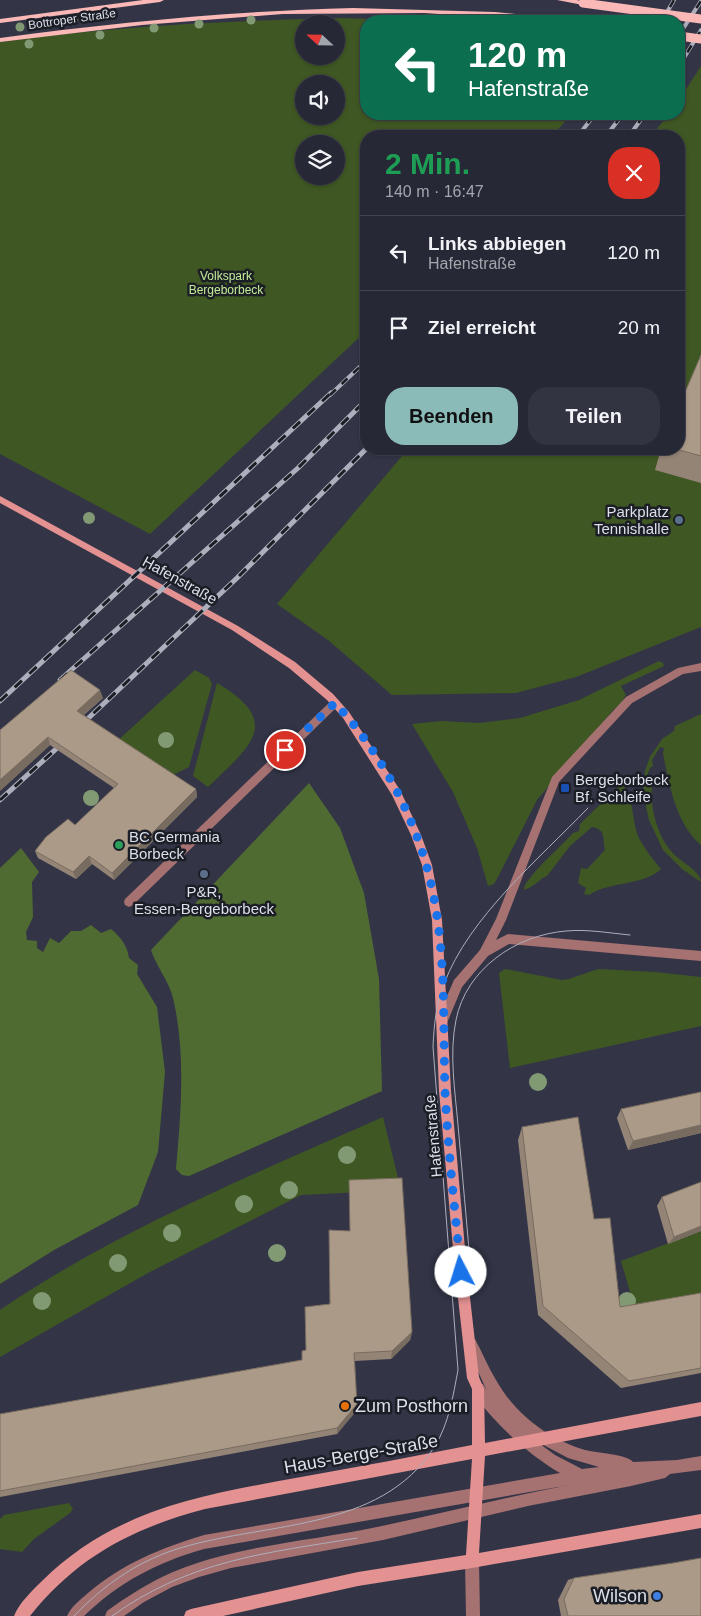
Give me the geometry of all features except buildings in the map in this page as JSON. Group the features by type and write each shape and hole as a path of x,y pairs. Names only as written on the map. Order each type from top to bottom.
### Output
{"main road":[{"name":"Bottroper Straße","path":"0,21 160,0"},
{"path":"561,0 672,15"},
{"name":"Bottroper Straße","path":"0,40 160,19 309,10 455,12 492,15"},
{"path":"685,17 701,19"},
{"path":"685,37 701,39"},
{"name":"Hafenstraße","path":"0,499 235,628 292,666 335,703 360,732 396,793 416,835 427,865 437,920 445,1091 468,1340 473,1378 478,1389 479,1451 472,1561"},
{"name":"Haus-Berge-Straße","path":"22,1616 48,1584 93,1547 124,1530 164,1513 215,1500 701,1409"},
{"path":"190,1616 358,1579 701,1521"}],"street":[{"path":"443,1018 458,984 484,953 501,920 555,780 629,700 682,671 701,668"},
{"path":"129,902 335,703"},
{"path":"484,953 508,939 701,956"},
{"path":"468,1340 498,1394 508,1407 543,1439 576,1455 597,1462 678,1467"},
{"path":"478,1389 492,1408 525,1442 556,1464 581,1476"},
{"path":"112,1616 144,1593 166,1582 198,1571 600,1484 641,1478 678,1467 701,1463"},
{"path":"78,1612 122,1576 150,1559 177,1549 216,1539 581,1476 634,1468 678,1467"},
{"path":"472,1561 473,1616"}],"green space":[{"name":"Volkspark Bergeborbeck","path":"345,18 360,19 360,120 567,120 557,130 360,130 360,337 150,534 0,454 0,42 127,28 295,20 295,65 345,65"},
{"path":"701,66 701,627 576,677 516,693 392,695 328,640 277,604 403,455 685,455 685,130 656,130 664,120 685,120 685,91"},
{"path":"659,661 664,666 621,686 626,695 620,705 614,709 537,800 494,884 488,886 477,848 453,792 412,724 441,721 479,723 520,718 579,700"},
{"path":"195,670 209,678 212,684 189,767 167,778 115,743"},
{"path":"217,683 238,697 250,710 255,723 253,735 247,747 208,787 193,776"},
{"path":"701,714 701,845 685,826 675,803 665,765 664,748 660,747 652,760 653,766 650,768 646,778 652,787 653,812 662,838 675,855 697,874 701,882 682,869 663,850 649,820 643,793 645,771 650,757 662,739 674,731 675,726"},
{"path":"309,783 340,828 364,893 379,979 382,1091 189,1176 182,1175 176,1169 181,1083 180,1040 173,998 151,950"},
{"path":"621,784 629,794 635,826 640,840 661,869 636,881 607,887 589,895 584,894 586,888 578,883 581,868 587,869 605,850 602,832 592,827 570,846 547,876 524,890 525,885 537,870 573,833 579,831 580,824"},
{"path":"21,848 39,872 32,882 33,917 26,932 27,940 37,941 37,948 43,952 50,938 59,943 71,931 81,931 91,925 101,933 111,929 125,946 129,958 138,965 137,974 157,1007 165,1072 158,1152 138,1205 54,1250 0,1284 0,868"},
{"path":"505,969 562,980 598,969 701,977 701,1026 510,1068 499,973"},
{"path":"383,1117 401,1190 301,1195 148,1273 0,1357 0,1310 45,1281 92,1254 187,1205"},
{"path":"701,1231 701,1301 636,1312 621,1261"},
{"path":"69,1503 73,1509 70,1513 34,1539 22,1552 0,1549 0,1519 4,1515"}],"tram line":[{"path":"74,1616 108,1585 160,1555 208,1541 316,1520 351,1510 383,1495 412,1475 435,1446 447,1419 458,1370 433,1047 437,1007 444,984 455,959 470,935 527,868 588,808"},
{"path":"471,1272 453,1059 456,1020 470,985 482,970 496,958 512,947 529,939 566,931 630,935"},
{"path":"112,1616 141,1597 170,1582 200,1571 260,1555 357,1538"}],"railway":[{"path":"665,15 674,0"},
{"path":"685,26 701,1"},
{"path":"685,56 701,30"},
{"path":"583,130 590,120"},
{"path":"611,130 618,120"},
{"path":"633,130 641,120"},
{"path":"330,395 360,367"},
{"path":"0,701 331,393"},
{"path":"60,680 298,468 360,406"},
{"path":"79,727 237,578 360,455"},
{"path":"0,800 67,739"}],"place":[{"name":"Parkplatz Tennishalle","path":"679,520"},
{"name":"Bergeborbeck Bf. Schleife","path":"565,788"},
{"name":"BC Germania Borbeck","path":"119,845"},
{"name":"P&R, Essen-Bergeborbeck","path":"204,874"},
{"name":"Zum Posthorn","path":"345,1406"},
{"name":"Wilson","path":"657,1596"}],"route":[{"path":"285,750 335,703 360,732 396,793 407,813 427,865 435,904 442,979 445,1091 461,1272"}]}
